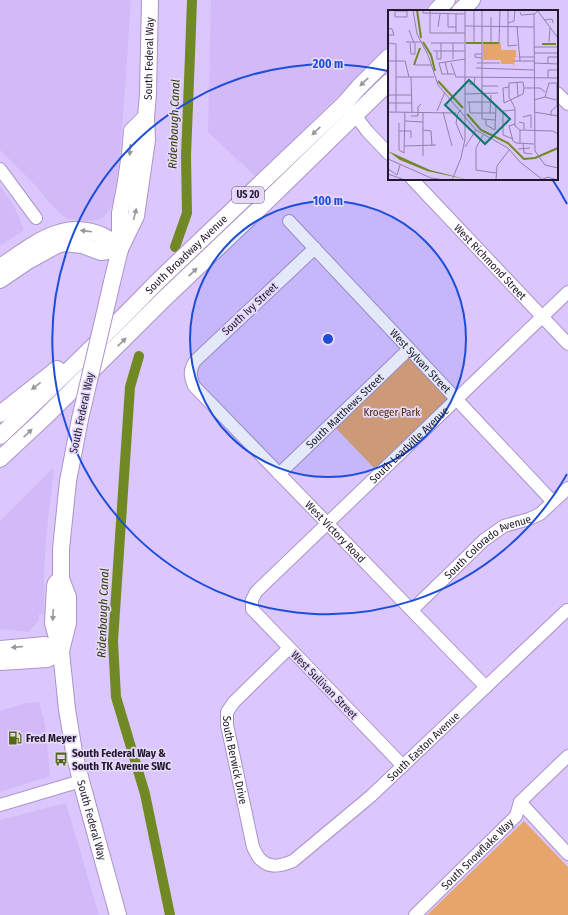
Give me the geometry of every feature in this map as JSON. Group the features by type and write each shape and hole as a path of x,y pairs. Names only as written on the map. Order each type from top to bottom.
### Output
{"main road":[{"name":"South Federal Way","path":"118,915 81,781 74,752 67,709 61,652 68,623 68,597 61,580 61,549 68,481 80,419 120,249 136,216 147,140 146,117 150,0"},
{"path":"437,10 447,0"},
{"path":"461,10 472,0"},
{"name":"South Broadway Avenue","path":"0,436 157,282 344,104 358,87 388,58"},
{"name":"South Broadway Avenue","path":"0,459 388,83"},
{"path":"0,267 43,239 68,230 89,231 104,236 120,249"},
{"path":"0,280 28,261 57,245 64,243 82,245 101,252 120,249"},
{"path":"0,414 131,309"},
{"path":"0,649 46,645 61,652"},
{"path":"0,662 47,659 61,652"}],"street":[{"path":"558,94 568,104"},
{"path":"344,104 388,153"},
{"path":"0,169 36,218"},
{"name":"West Richmond Street","path":"413,180 568,344"},
{"name":"West Sylvan Street","path":"289,220 553,502"},
{"name":"South Ivy Street","path":"190,373 191,367 195,361 315,248"},
{"name":"South Leadville Avenue","path":"252,600 256,592 568,292"},
{"name":"South Matthews Street","path":"279,474 409,349"},
{"name":"West Victory Road","path":"190,373 194,386 486,687"},
{"name":"South Colorado Avenue","path":"412,610 484,540 504,526 529,519 540,514 568,488"},
{"name":"West Sullivan Street","path":"252,600 252,609 402,766"},
{"name":"South Easton Avenue","path":"270,866 284,865 293,861 371,796 567,610"},
{"name":"South Berwick Drive","path":"270,866 260,858 253,847 227,725 227,712 234,702 289,648"},
{"name":"South Snowflake Way","path":"415,915 516,816 520,802 568,756"},
{"path":"0,806 81,781"},
{"path":"520,802 568,854"}],"shaded area":[{"path":"0,0 131,0 119,166 112,206 103,218 93,221 67,219 50,204 37,187 0,150"},
{"path":"211,0 434,0 424,10 388,10 388,46 256,177 208,132"},
{"path":"0,186 14,206 24,230 0,246"},
{"path":"53,468 46,539 44,614 39,614 39,620 29,632 0,629 0,521"},
{"path":"39,702 45,724 50,776 0,792 0,711 26,703"},
{"path":"66,803 99,915 0,915 0,820"}],"green space":[{"name":"Kroeger Park","path":"408,354 451,398 376,470 333,425"},
{"path":"524,821 568,867 568,915 427,915"}],"waterway":[{"name":"Ridenbaugh Canal","path":"175,247 187,213 186,156 192,0"},
{"name":"Ridenbaugh Canal","path":"139,356 130,387 113,641 116,697 145,794 170,915"}],"place":[{"name":"Fred Meyer","path":"15,738"},
{"name":"South Federal Way & South TK Avenue SWC","path":"61,759"}]}
